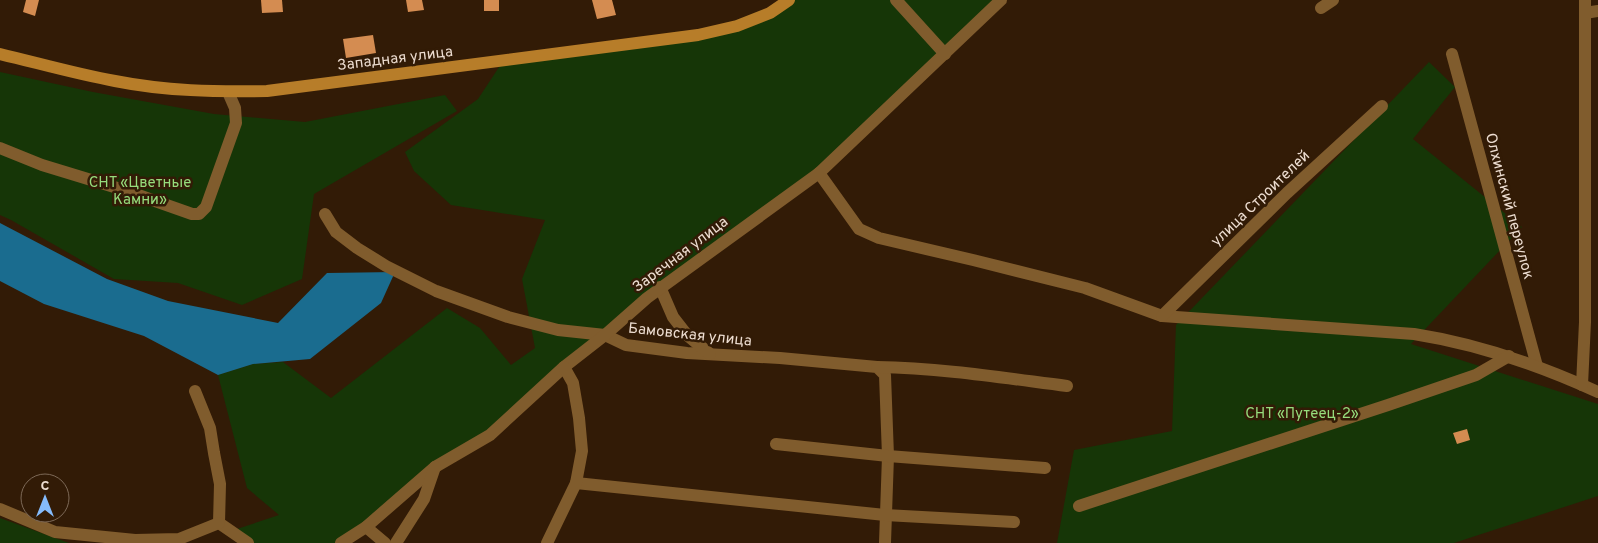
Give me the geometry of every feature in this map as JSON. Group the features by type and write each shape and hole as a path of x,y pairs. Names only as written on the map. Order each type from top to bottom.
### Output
{"main road":[{"name":"Западная улица","path":"0,54 115,81 174,89 228,92 267,91 698,35 737,26 770,14 789,0"}],"street":[{"path":"896,0 945,54"},
{"name":"Заречная улица","path":"341,543 366,527 435,467 490,435 564,367 660,288 819,173 1000,0"},
{"path":"1321,8 1333,0"},
{"path":"1582,385 1585,322 1589,8"},
{"name":"Олхинский переулок","path":"1452,54 1537,366"},
{"path":"0,148 42,165 124,190 192,214 199,214 206,206 236,123 235,108 228,92"},
{"name":"улица Строителей","path":"1162,316 1287,193 1382,106"},
{"path":"819,173 859,229 879,238 1085,288 1162,316 1414,334 1432,337 1509,356 1598,392"},
{"name":"Бамовская улица","path":"325,214 336,232 357,248 386,266 436,291 508,316 558,330 605,335 626,345 710,354 965,372 1067,386"},
{"path":"660,288 674,317 687,335 710,354"},
{"path":"1079,506 1450,384 1476,374 1509,356"},
{"path":"547,543 576,483 582,451 580,418 573,383 564,367"},
{"path":"877,367 885,375 888,456 885,543"},
{"path":"195,391 210,428 220,484 219,523"},
{"path":"776,444 888,456 1045,468"},
{"path":"396,543 424,499 435,467"},
{"path":"576,483 885,515 1014,522"},
{"path":"0,509 55,532 136,540 179,539 219,523"},
{"path":"219,523 248,543"},
{"path":"366,527 386,543"}],"green space":[{"path":"789,0 1001,0 819,173 660,287 490,435 435,467 341,543 248,543 231,531 279,515 247,488 218,375 253,364 283,362 331,398 447,308 480,328 511,365 535,348 522,279 545,220 451,205 414,171 405,152 478,99 503,61 698,35"},
{"name":"СНТ «Путеец-2»","path":"1429,62 1455,87 1413,139 1522,227 1411,344 1598,404 1598,496 1454,543 1057,543 1074,450 1172,431 1176,325"},
{"name":"СНТ «Цветные Камни»","path":"0,72 93,92 214,114 305,122 445,95 457,111 314,194 302,279 242,305 178,283 114,279 0,215"},
{"path":"0,518 69,543 0,543"}],"water":[{"path":"0,223 107,279 168,301 278,323 327,273 395,272 381,303 310,359 253,364 218,375 144,336 44,304 0,281"}],"building":[{"path":"26,0 39,0 35,16 23,12"},
{"path":"261,0 282,0 283,12 262,13"},
{"path":"406,0 422,0 424,10 408,12"},
{"path":"484,0 499,0 499,11 484,11"},
{"path":"592,0 612,0 616,15 597,19"},
{"path":"373,35 376,53 346,58 343,39"},
{"path":"1467,429 1470,440 1457,444 1453,433"}]}
